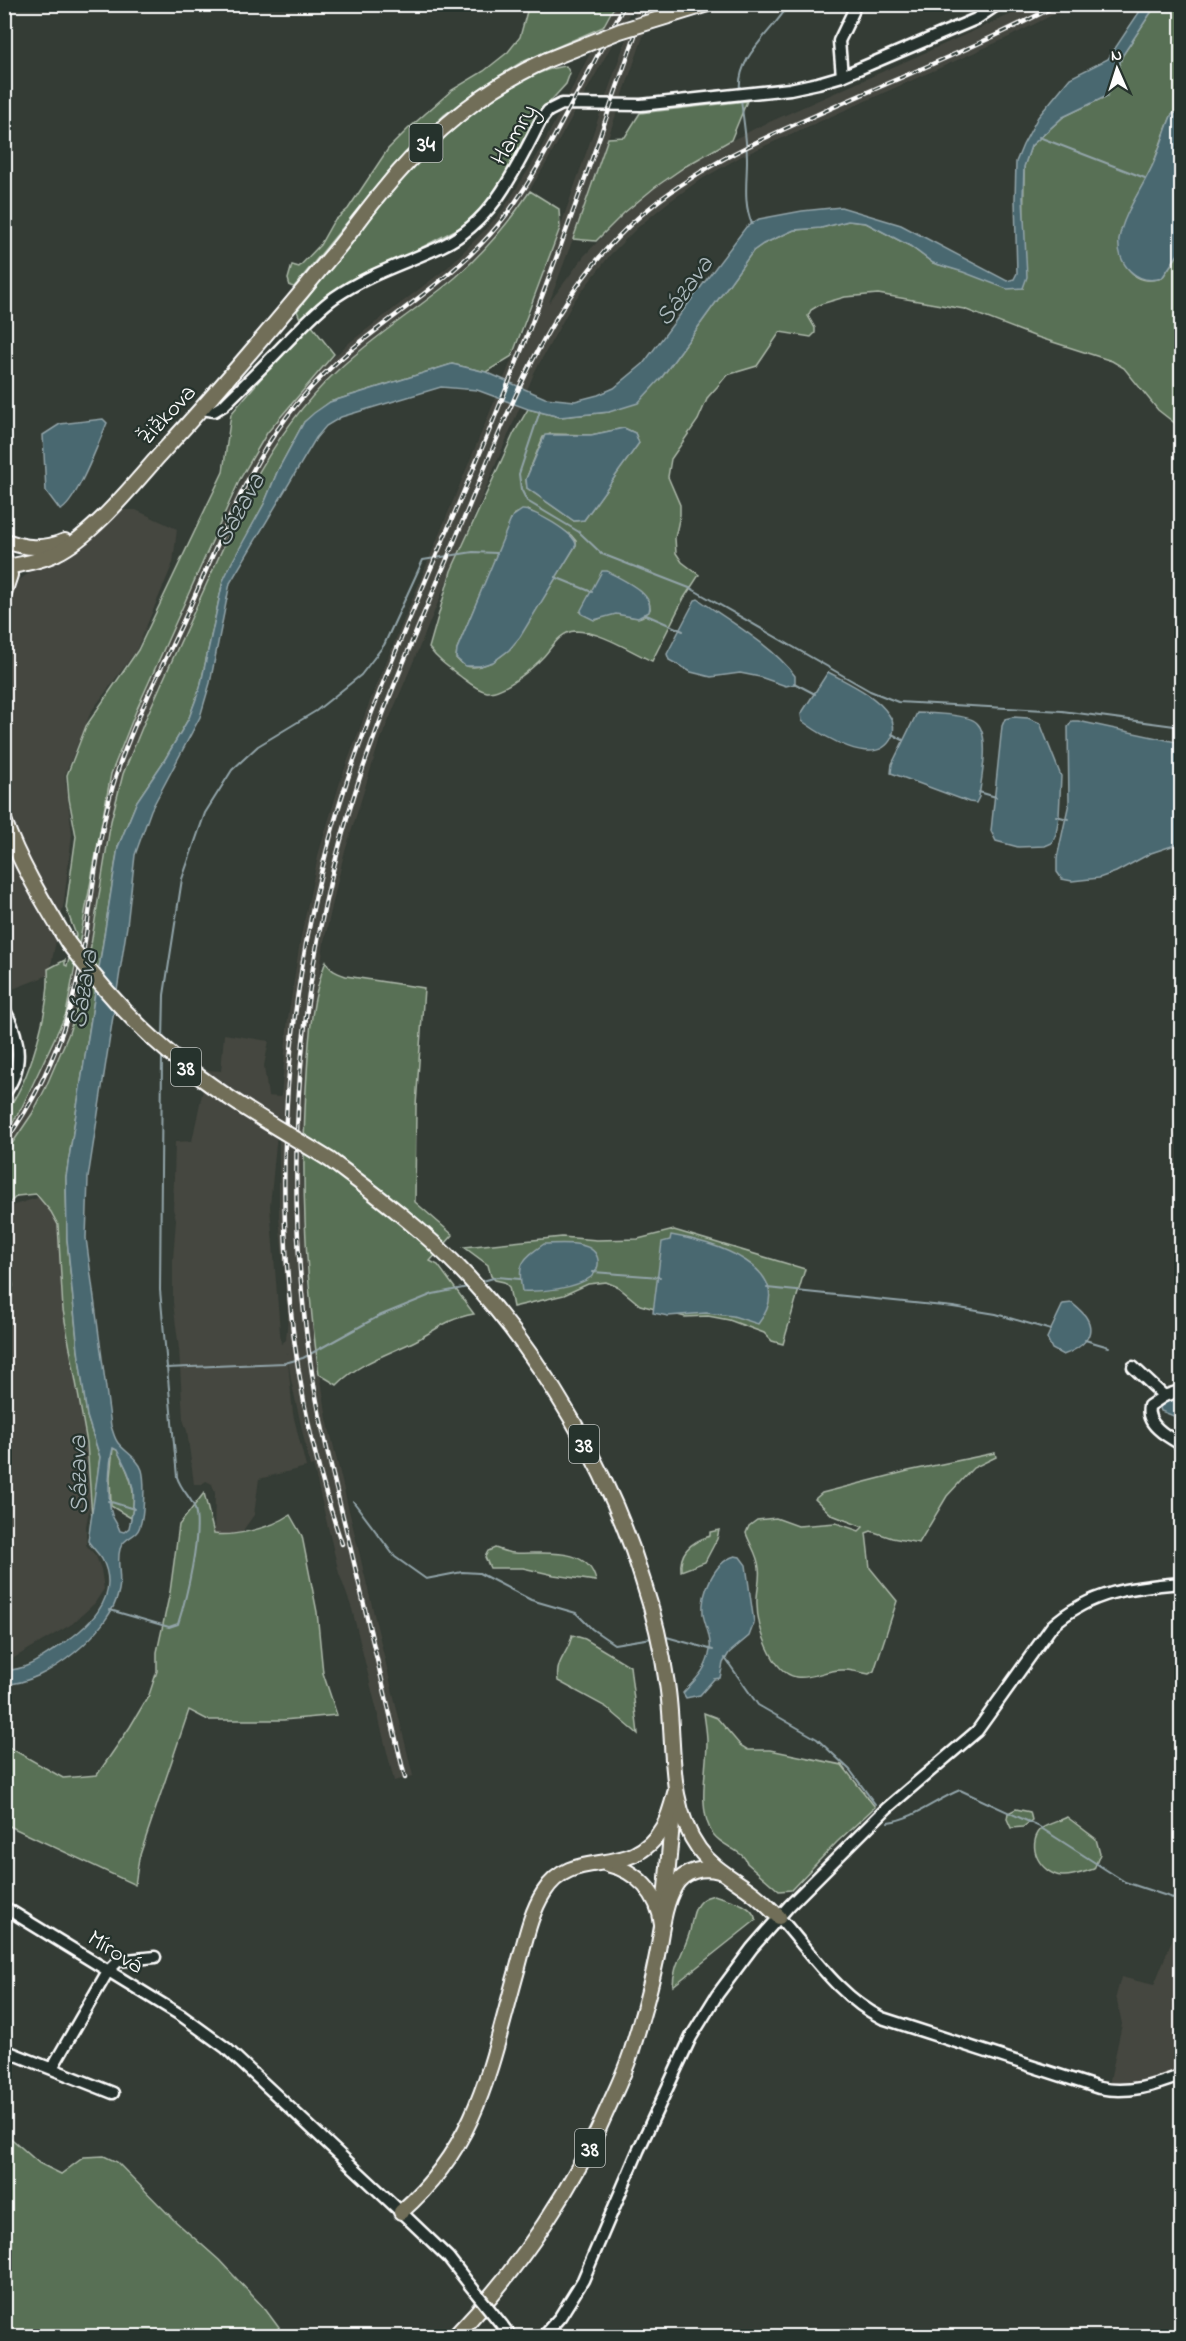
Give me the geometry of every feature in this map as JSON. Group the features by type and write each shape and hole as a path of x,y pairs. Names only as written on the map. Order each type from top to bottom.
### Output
{"main road":[{"name":"Žižkova","path":"4,593 9,583 7,562 55,555 89,531 202,409 331,256 399,171 449,121 524,70 620,31 708,4"},
{"name":"34","path":"4,540 27,547 42,548 89,531"},
{"name":"38","path":"4,820 12,842 37,892 68,943 120,1008 162,1047 226,1095 330,1160 388,1203 466,1275 482,1293 544,1376 576,1429 607,1488 644,1581 660,1647 671,1715 675,1790 663,1929 648,1995 630,2057 596,2138 548,2220 498,2289 455,2337"},
{"path":"675,1790 682,1816 693,1839 719,1871 757,1897 779,1917"},
{"path":"401,2211 418,2197 441,2170 476,2111 500,2036 526,1939 543,1893 557,1877 569,1869 628,1858 651,1843 666,1820 675,1790"},
{"path":"602,1863 625,1870 645,1885 658,1905 663,1929"},
{"path":"663,1929 671,1896 678,1881 694,1871 707,1869 719,1871"}],"street":[{"path":"842,76 838,41 853,12 852,4"},
{"name":"Hamry","path":"202,409 214,411 224,405 335,297 360,282 443,246 478,221 506,187 548,111 562,104 572,103 641,105 790,89 842,76 976,19 998,4"},
{"path":"4,1009 13,1025 19,1048 18,1065 13,1080 4,1094"},
{"path":"1133,1367 1164,1396"},
{"path":"1182,1390 1164,1396 1149,1406 1149,1416 1161,1433 1182,1445"},
{"path":"543,2337 560,2317 583,2280 638,2151 692,2037 717,1995 779,1917 887,1808 977,1731 1052,1626 1074,1607 1134,1587 1182,1583"},
{"name":"Mírová","path":"4,1907 205,2032 239,2059 448,2257 510,2337"},
{"path":"779,1917 849,1996 882,2018 1098,2088 1130,2091 1150,2087 1182,2075"},
{"path":"52,2068 108,1971 118,1961 154,1957"},
{"path":"4,2050 113,2093"}],"shaded area":[{"path":"615,5 634,5 547,162 514,215 495,239 456,276 357,353 322,385 290,423 263,464 146,718 123,774 106,848 90,951 79,1001 58,1061 32,1114 5,1154 5,1133 34,1084 67,998 93,846 111,770 134,713 252,458 279,415 313,376 349,343 448,267 504,208 537,156"},
{"path":"638,5 654,5 549,303 584,256 624,214 654,188 709,152 756,128 1032,5 1072,5 1009,37 740,157 697,182 666,204 611,254 574,301 535,371 378,746 343,858 324,942 308,1062 302,1177 308,1293 327,1419 413,1776 394,1781 352,1609 339,1573 313,1465 310,1466 287,1352 293,1414 306,1467 259,1479 254,1515 234,1543 214,1535 215,1493 212,1484 206,1481 202,1484 194,1484 187,1431 183,1419 179,1349 173,1303 176,1219 173,1209 175,1142 192,1141 207,1070 221,1071 224,1034 269,1041 264,1066 268,1096 281,1097 288,1018 301,936 319,852 341,779 370,701 524,330","holes":["279,1113 279,1217 288,1315 286,1340 281,1344 270,1206"]},
{"path":"123,510 136,510 177,529 173,563 136,651 91,712 65,775 72,834 64,902 49,975 5,992 4,606 10,602 18,581 37,567 69,556"},
{"path":"4,1022 9,1033 13,1062 5,1079"},
{"path":"47,1195 65,1195 93,1490 86,1526 86,1545 96,1556 104,1589 94,1604 72,1624 12,1659 8,1653 4,1654 4,1208"},
{"path":"1176,1930 1181,1931 1181,2081 1107,2094 1122,2024 1116,1996 1121,1977 1154,1985"}],"green space":[{"path":"529,4 615,5 603,27 520,63 486,84 444,115 393,166 294,287 290,286 288,279 292,265 299,267 320,245 333,222 348,209 388,149 452,90 484,71 508,52 520,37"},
{"path":"1156,5 1181,5 1181,112 1172,114 1154,162 1127,215 1122,228 1121,242 1122,255 1129,269 1144,280 1162,278 1181,250 1181,428 1158,410 1124,368 1112,361 1034,336 964,309 878,294 845,297 821,304 811,310 808,316 815,328 815,333 811,337 780,332 757,366 727,375 708,397 698,420 671,459 668,477 680,505 675,538 676,553 682,562 699,575 684,598 652,661 615,642 594,634 575,631 557,640 539,661 518,679 502,688 487,692 469,683 432,652 429,648 451,571 514,433 528,409 560,417 609,412 662,377 753,251 794,230 821,228 848,221 866,223 910,246 933,263 1023,288 1024,166 1031,146 1063,117 1107,96 1113,86 1122,56","holes":["624,428 635,433 639,443 584,520 574,521 527,488 526,479 543,437 550,434 591,435","528,510 571,535 576,545 514,645 494,660 478,667 470,667 456,658 457,649 514,514","649,601 650,609 638,618 615,614 596,620 581,612"]},
{"path":"566,66 570,73 566,84 546,106 505,175 474,220 348,282 313,308 301,321 297,311 393,190 446,135 476,111 515,86 543,72"},
{"path":"747,101 731,140 654,188 596,241 573,239 608,138 625,137 640,113"},
{"path":"530,191 559,209 560,228 512,356 486,372 452,364 330,402 304,422 223,581 200,688 189,718 137,801 118,847 66,1177 67,1239 78,1350 87,1416 100,1457 92,1518 87,1443 63,1310 58,1225 51,1212 36,1194 17,1196 5,1207 5,1154 32,1114 45,1089 69,1033 79,1001 90,951 111,821 123,774 249,490 288,426 324,383 352,358 467,267 496,236"},
{"path":"312,326 334,354 267,433 240,479 136,711 111,774 66,1014 22,1107 5,1136 5,1112 23,1083 37,1044 46,1004 48,969 65,960 67,966 76,935 66,908 76,836 67,775 86,726 138,650 223,472 231,414 290,344"},
{"path":"326,961 337,973 346,976 424,988 416,1106 415,1202 453,1235 430,1261 438,1265 474,1314 449,1322 373,1360 354,1371 337,1385 319,1374 310,1299 304,1186 305,1111 310,1031 317,988"},
{"path":"674,1230 805,1269 783,1344 772,1341 764,1333 729,1320 708,1316 685,1317 640,1305 618,1287 606,1282 588,1284 564,1295 513,1307 509,1287 504,1282 495,1280 491,1276 488,1265 464,1247 562,1237 597,1240 638,1239"},
{"path":"5,1236 13,1286 4,1301"},
{"path":"113,1448 117,1450 131,1482 133,1508 131,1518 111,1506 110,1477"},
{"path":"995,1453 996,1457 973,1468 947,1496 919,1543 871,1531 866,1533 870,1568 897,1601 874,1671 869,1674 837,1670 810,1677 796,1677 787,1674 773,1658 763,1636 757,1600 759,1568 756,1554 746,1533 749,1526 757,1520 776,1518 798,1526 836,1523 859,1531 863,1527 832,1515 815,1499 822,1493 908,1471"},
{"path":"204,1493 214,1534 223,1535 253,1530 290,1515 302,1536 317,1612 323,1673 337,1715 283,1720 208,1720 189,1710 139,1858 135,1885 5,1824 5,1745 63,1778 97,1775 149,1695 157,1671 157,1652 170,1592 179,1525"},
{"path":"719,1530 705,1562 681,1571 682,1558 688,1548 710,1536 710,1532"},
{"path":"495,1548 512,1553 550,1553 574,1556 584,1561 591,1569 596,1581 523,1568 490,1568 485,1557 488,1551"},
{"path":"572,1635 585,1639 630,1666 638,1734 606,1707 558,1681 558,1667"},
{"path":"704,1713 717,1718 740,1745 748,1750 770,1750 842,1765 875,1807 837,1842 791,1890 779,1891 741,1855 719,1840 710,1829 704,1809 707,1741"},
{"path":"1016,1809 1030,1812 1032,1820 1023,1827 1011,1828 1007,1819 1008,1813"},
{"path":"1067,1817 1096,1839 1100,1854 1094,1869 1062,1876 1054,1874 1042,1865 1035,1851 1035,1844 1036,1836 1041,1829"},
{"path":"714,1895 745,1906 754,1914 756,1920 673,1986 675,1971 688,1938 694,1910 701,1900"},
{"path":"5,2133 39,2163 61,2174 84,2157 104,2156 117,2162 174,2220 219,2260 265,2309 285,2336 5,2336"}],"water":[{"path":"1144,5 1156,5 1122,56 1113,86 1107,96 1063,117 1031,146 1024,167 1023,198 1027,277 1023,288 1007,289 933,263 910,246 866,223 848,221 821,228 794,230 753,251 662,377 638,403 609,412 560,417 528,409 477,390 441,387 341,417 326,426 316,438 230,583 210,683 200,717 151,810 135,855 127,926 88,1178 86,1238 111,1426 118,1443 138,1462 142,1470 144,1493 141,1521 136,1533 121,1546 119,1590 114,1606 104,1622 74,1653 57,1666 39,1676 5,1684 5,1670 19,1669 37,1660 89,1623 98,1612 108,1587 102,1559 88,1541 100,1457 87,1416 78,1350 67,1239 66,1177 118,847 137,801 189,718 200,688 223,581 304,422 330,402 452,364 486,372 545,398 575,401 614,388 643,364 746,227 759,219 841,207 901,225 1007,281 1014,279 1017,273 1016,162 1023,145 1038,117 1070,78 1108,59","holes":["113,1448 117,1450 131,1479 134,1496 129,1528 124,1532 120,1531 113,1517 109,1500"]},
{"path":"1181,112 1181,250 1162,278 1144,279 1130,271 1121,257 1119,239 1121,229 1154,162 1172,114"},
{"path":"103,419 107,423 80,485 66,506 60,510 46,491 43,435 60,424"},
{"path":"624,428 635,433 639,443 584,520 574,521 527,488 526,479 545,435 591,435"},
{"path":"522,510 535,513 561,528 569,534 576,545 520,637 509,650 493,662 480,666 465,666 456,658 457,649 512,517"},
{"path":"602,571 607,571 636,587 647,599 650,605 649,612 638,618 616,614 594,620 582,614 581,610"},
{"path":"698,599 750,634 775,655 795,676 795,684 786,686 740,673 711,677 691,672 669,660 667,654 695,600"},
{"path":"828,672 877,701 889,715 894,731 884,747 874,751 848,747 821,734 802,721 801,714"},
{"path":"917,713 958,716 977,723 984,738 984,748 983,770 976,803 891,773 892,764"},
{"path":"1028,718 1040,723 1061,776 1056,834 1052,843 1045,846 1018,847 996,841 991,831 1002,726 1005,719"},
{"path":"1072,721 1181,743 1181,843 1151,853 1116,872 1099,878 1072,881 1062,879 1057,872 1057,858 1069,803 1068,727"},
{"path":"671,1235 727,1251 746,1261 760,1273 768,1287 768,1304 758,1324 733,1316 706,1313 668,1316 653,1313 662,1242 670,1240"},
{"path":"544,1244 576,1244 591,1249 598,1260 596,1271 584,1281 567,1287 522,1291 520,1274 523,1263"},
{"path":"1072,1303 1086,1317 1090,1330 1081,1345 1063,1355 1052,1349 1047,1338 1063,1304"},
{"path":"1181,1400 1181,1419 1161,1411 1163,1402"},
{"path":"735,1556 740,1557 746,1565 754,1623 749,1636 729,1653 723,1663 720,1678 714,1679 700,1695 686,1698 683,1693 704,1669 709,1657 709,1636 703,1606 710,1579 721,1565"}],"waterway":[{"path":"740,91 740,78 750,55 789,4"},
{"path":"741,99 747,152 746,200 752,224"},
{"path":"1039,137 1145,178"},
{"path":"540,411 519,474 521,489 527,501 579,532 602,554 692,589 870,691 898,702 1062,711 1182,727"},
{"path":"163,1041 164,995 182,879 205,813 232,770 258,746 316,711 361,675 384,645 423,560 473,552 497,553"},
{"path":"555,577 592,592"},
{"path":"644,614 683,631"},
{"path":"794,683 815,694"},
{"path":"892,734 903,740"},
{"path":"979,792 996,797"},
{"path":"1056,816 1068,819"},
{"path":"110,1610 169,1627 178,1624 195,1550 197,1520 195,1509 177,1477 160,1290 162,1055"},
{"path":"593,1272 660,1277"},
{"path":"479,1282 497,1277 520,1279"},
{"path":"166,1368 285,1363 303,1358 379,1316 433,1294 468,1287"},
{"path":"767,1288 953,1307 996,1314 1051,1330"},
{"path":"1085,1340 1109,1347"},
{"path":"108,1501 134,1509"},
{"path":"353,1501 395,1557 426,1579 462,1572 479,1573 531,1600 576,1613 592,1629 614,1644 652,1638"},
{"path":"663,1636 713,1650"},
{"path":"725,1658 758,1705 817,1739 850,1770 875,1804"},
{"path":"888,1822 908,1817 960,1790 1038,1826 1125,1882 1182,1901"}],"railway":[{"path":"4,1143 33,1098 65,1025 84,947 105,815 124,752 247,481 267,445 288,415 325,374 352,349 466,259 494,230 526,186 545,154 625,4"},
{"path":"342,1544 315,1453 297,1358 287,1261 284,1162 290,1064 302,967 321,872 363,734 536,312 646,4"},
{"path":"405,1778 320,1417 303,1299 297,1224 300,1075 308,1001 320,927 337,855 358,783 380,720 492,449 531,364 578,284 607,248 661,199 725,158 793,125 999,34 1059,4"}],"water label":[{"name":"Sázava","path":"683,290"},
{"name":"Sázava","path":"238,509"},
{"name":"Sázava","path":"82,989"},
{"name":"Sázava","path":"77,1475"}]}
